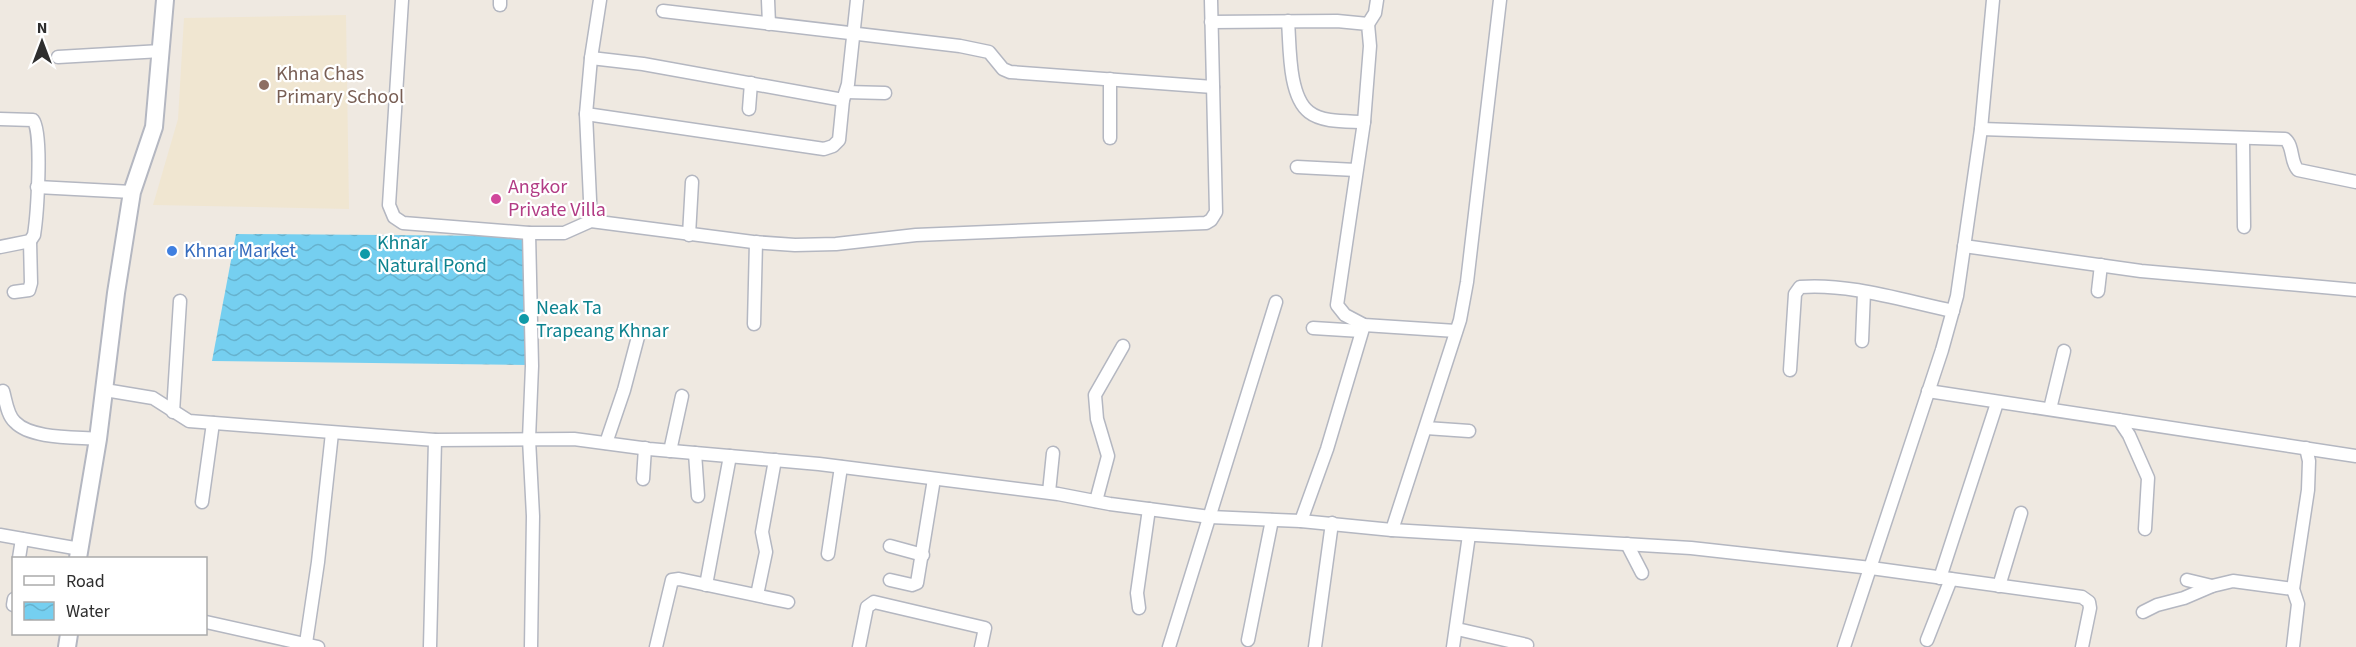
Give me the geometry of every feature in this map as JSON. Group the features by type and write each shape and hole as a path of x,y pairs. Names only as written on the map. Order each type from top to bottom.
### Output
{"street":[{"path":"0,535 22,538 80,556 132,192 154,127 165,0"},
{"path":"402,0 389,205 394,217 403,223 530,233 564,233 591,221 756,242 836,244 916,235 1211,220 1216,212 1210,0"},
{"path":"591,221 586,114 591,58 600,0"},
{"path":"768,0 770,24"},
{"path":"586,114 824,149 833,146 838,140 857,0"},
{"path":"1363,328 1345,315 1337,305 1364,122 1370,46 1368,24 1375,13 1377,0"},
{"path":"1392,530 1456,332 1467,282 1500,0"},
{"path":"1844,647 1953,311 1981,129 1993,0"},
{"path":"663,11 960,46 989,52 1003,69 1010,72 1213,87"},
{"path":"1288,21 1293,83 1308,112 1322,118 1364,122"},
{"path":"1211,22 1337,21 1368,24"},
{"path":"58,57 161,51"},
{"path":"591,58 643,64 751,84 845,96 885,93"},
{"path":"1110,79 1110,138"},
{"path":"749,109 751,84"},
{"path":"0,119 31,120 37,126 35,227 30,241 31,283 29,290 14,292"},
{"path":"1981,129 2285,139 2289,142 2295,167 2298,170 2356,182"},
{"path":"2243,138 2244,227"},
{"path":"1297,166 1356,170"},
{"path":"689,235 693,182"},
{"path":"37,186 132,192"},
{"path":"530,233 532,366 529,439 533,516 531,647"},
{"path":"0,247 30,241"},
{"path":"754,324 756,242"},
{"path":"1964,246 2197,276 2356,290"},
{"path":"2098,291 2101,265"},
{"path":"1790,370 1795,294 1800,287 1864,292 1953,311"},
{"path":"1862,341 1864,292"},
{"path":"173,412 180,301"},
{"path":"1169,647 1276,302"},
{"path":"1313,328 1456,332"},
{"path":"1301,521 1327,449 1363,328"},
{"path":"606,443 624,390 639,333"},
{"path":"1096,501 1108,456 1097,419 1095,395 1123,346"},
{"path":"2050,410 2064,351"},
{"path":"105,390 153,398 189,421 435,440 574,439 1049,492 1210,518 1301,521 1392,530 1691,548 1871,568 2082,597 2089,602 2090,608 2082,647"},
{"path":"3,391 10,416 25,430 98,439"},
{"path":"1928,391 2356,456"},
{"path":"670,451 682,396"},
{"path":"1927,640 1997,403"},
{"path":"2119,420 2129,435 2148,478 2145,529"},
{"path":"202,502 213,423"},
{"path":"1426,428 1469,430"},
{"path":"207,622 312,645 318,562 332,433"},
{"path":"430,647 435,440"},
{"path":"643,479 645,448"},
{"path":"2293,647 2298,604 2294,589 2309,480 2306,448"},
{"path":"695,453 698,496"},
{"path":"1049,492 1053,453"},
{"path":"706,585 730,456"},
{"path":"757,595 766,552 762,532 775,460"},
{"path":"828,554 841,467"},
{"path":"890,580 912,585 917,583 934,479"},
{"path":"1139,608 1138,586 1149,509"},
{"path":"1999,586 2021,513"},
{"path":"1248,640 1272,520"},
{"path":"1315,647 1332,523"},
{"path":"1453,647 1469,535"},
{"path":"19,557 22,538"},
{"path":"1627,544 1642,573"},
{"path":"890,546 923,555"},
{"path":"656,647 670,582 678,579 788,602"},
{"path":"2187,580 2212,586"},
{"path":"2143,612 2212,586 2233,581 2294,589"},
{"path":"859,647 867,607 874,602 985,628 981,647"},
{"path":"1457,629 1527,645"}],"shaded area":[{"name":"Khna Chas Primary School","path":"346,15 349,209 153,205 178,119 184,18"}],"water":[{"path":"236,234 526,236 528,365 212,361"}],"place":[{"name":"Khna Chas Primary School","path":"264,85"},
{"name":"Angkor Private Villa","path":"496,199"},
{"name":"Khnar Market","path":"172,251"},
{"name":"Khnar Natural Pond","path":"365,254"},
{"name":"Neak Ta Trapeang Khnar","path":"524,319"}]}
